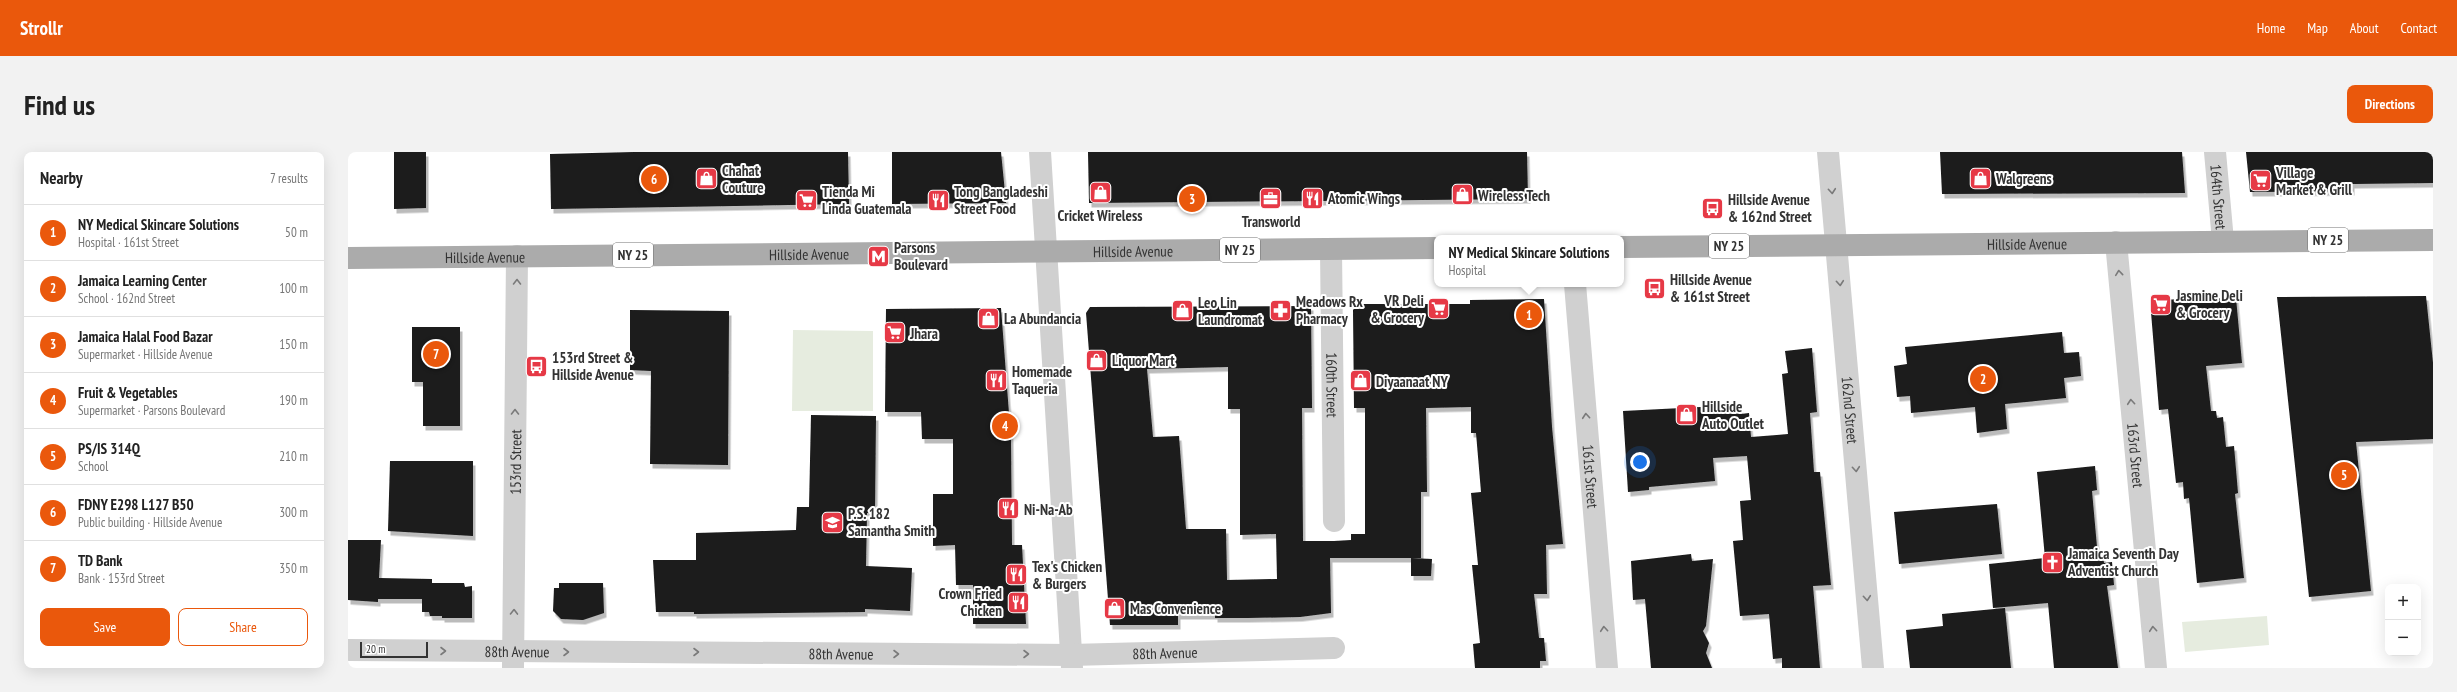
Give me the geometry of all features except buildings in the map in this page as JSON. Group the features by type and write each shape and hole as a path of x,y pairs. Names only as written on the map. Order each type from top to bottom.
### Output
{"main road":[{"name":"Hillside Avenue","path":"1624,247 2433,240"},
{"name":"Hillside Avenue","path":"348,258 1434,248"}],"street":[{"path":"1040,152 1045,252 1072,661"},
{"name":"162nd Street","path":"1828,152 1873,668"},
{"name":"164th Street","path":"2215,152 2223,241"},
{"name":"163rd Street","path":"2116,242 2156,668"},
{"name":"160th Street","path":"1331,249 1334,521"},
{"name":"153rd Street","path":"513,660 517,256"},
{"name":"161st Street","path":"1575,287 1607,668"},
{"name":"88th Avenue","path":"348,650 513,660 1072,661 1334,648"}],"shaded area":[{"path":"793,330 873,331 873,411 792,411"},
{"path":"2267,616 2269,645 2185,652 2182,622"}],"place":[{"name":"Walgreens","path":"1981,178"},
{"name":"FDNY E298 L127 B50","path":"654,179"},
{"name":"Chahat Couture","path":"706,179"},
{"name":"Village Market & Grill","path":"2260,181"},
{"name":"Cricket Wireless","path":"1100,192"},
{"name":"Wireless Tech","path":"1462,195"},
{"name":"Transworld","path":"1271,198"},
{"name":"Atomic Wings","path":"1313,198"},
{"name":"Jamaica Halal Food Bazar","path":"1192,199"},
{"name":"Tienda Mi Linda Guatemala","path":"807,200"},
{"name":"Tong Bangladeshi Street Food","path":"939,200"},
{"name":"Hillside Avenue & 162nd Street","path":"1712,208"},
{"name":"Parsons Boulevard","path":"879,256"},
{"name":"Hillside Avenue & 161st Street","path":"1655,288"},
{"name":"Jasmine Deli & Grocery","path":"2160,304"},
{"name":"VR Deli & Grocery","path":"1439,309"},
{"name":"Meadows Rx Pharmacy","path":"1281,310"},
{"name":"Leo Lin Laundromat","path":"1183,311"},
{"name":"NY Medical Skincare Solutions","path":"1529,315"},
{"name":"La Abundancia","path":"988,318"},
{"name":"Jhara","path":"895,333"},
{"name":"TD Bank","path":"436,354"},
{"name":"Liquor Mart","path":"1096,360"},
{"name":"153rd Street & Hillside Avenue","path":"536,366"},
{"name":"Jamaica Learning Center","path":"1983,379"},
{"name":"Homemade Taqueria","path":"997,380"},
{"name":"Diyaanaat NY","path":"1360,381"},
{"name":"Hillside Auto Outlet","path":"1687,415"},
{"name":"Fruit & Vegetables","path":"1005,426"},
{"name":"PS/IS 314Q","path":"2344,475"},
{"name":"Ni-Na-Ab","path":"1008,509"},
{"name":"P.S. 182 Samantha Smith","path":"832,522"},
{"name":"Jamaica Seventh Day Adventist Church","path":"2053,562"},
{"name":"Tex's Chicken & Burgers","path":"1016,575"},
{"name":"Crown Fried Chicken","path":"1018,602"},
{"name":"Mas Convenience","path":"1115,608"}]}
